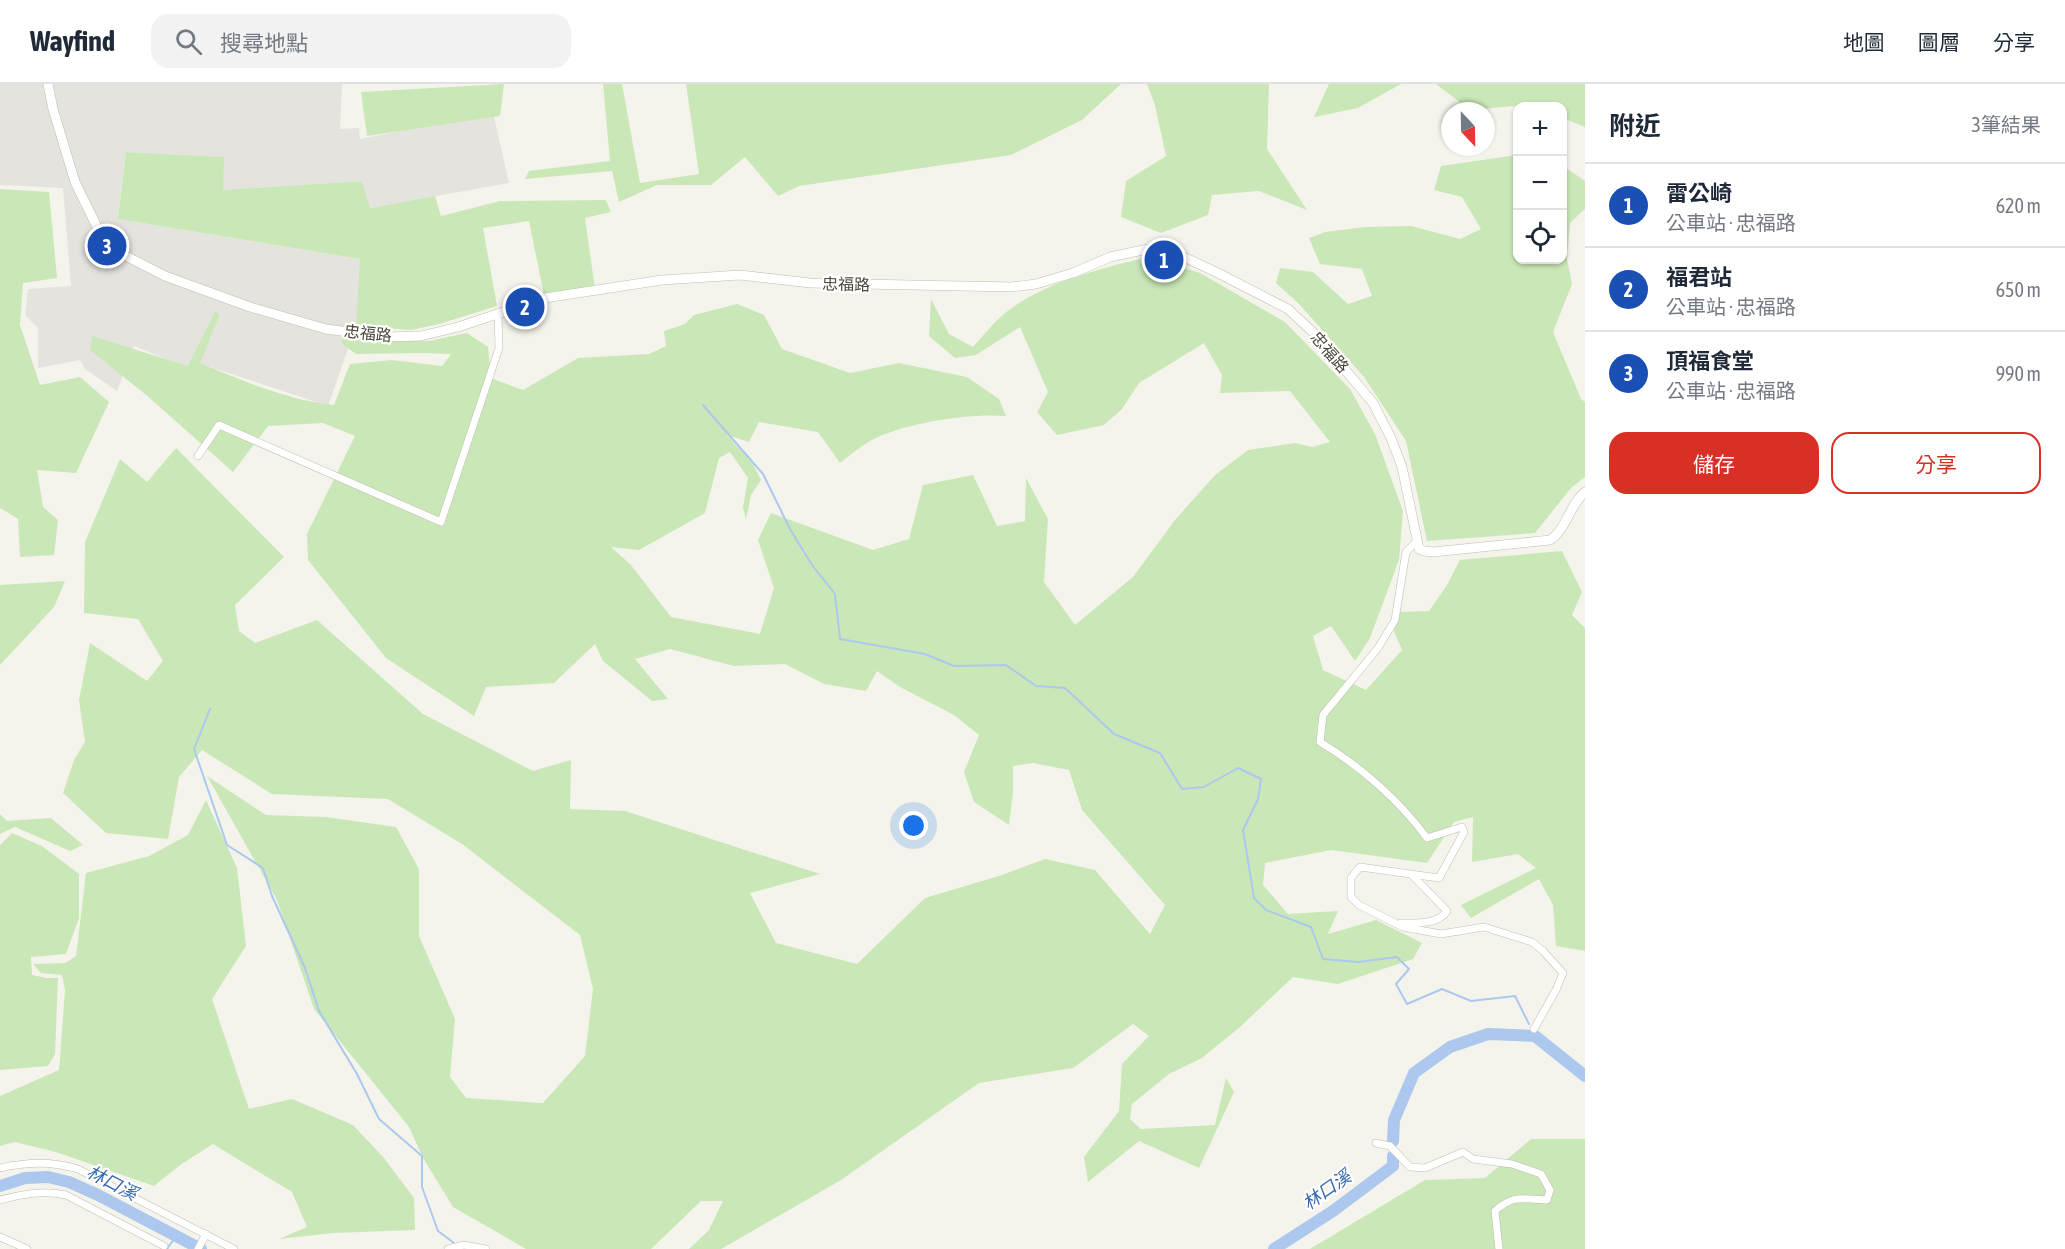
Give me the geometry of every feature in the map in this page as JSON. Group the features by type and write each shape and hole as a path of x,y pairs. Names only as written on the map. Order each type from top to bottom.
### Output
{"street":[{"name":"忠福路","path":"48,84 56,120 75,182 98,229 112,246 126,256 165,276 250,307 326,328 386,337 421,336 458,327 545,298 662,280 740,275 810,283 1012,287 1036,284 1073,273 1110,257 1148,249 1171,252 1288,309 1316,334 1341,363 1372,403 1391,438 1402,467 1416,541"},
{"path":"198,456 219,425 441,522 499,348 498,313"},
{"path":"1416,541 1419,549 1433,552 1550,540 1559,532 1578,498 1585,492"},
{"path":"1416,541 1407,552 1395,620 1378,648 1323,715 1320,742 1335,751 1398,802 1427,838 1462,827 1464,832 1439,878 1360,867 1351,878 1351,897 1359,905 1396,923 1424,932 1441,934 1484,927 1532,942 1563,973 1534,1029"},
{"path":"1396,923 1434,920 1443,916 1447,911 1412,875"},
{"path":"1376,1143 1390,1146 1410,1167 1425,1168 1462,1152 1473,1159 1512,1164 1541,1174 1550,1190 1547,1200 1516,1198 1505,1202 1495,1211 1499,1249"},
{"path":"0,1168 22,1163 42,1162 78,1169 204,1237 234,1249"},
{"path":"0,1200 26,1193 49,1192 66,1195 164,1246"},
{"path":"0,1237 27,1249"},
{"path":"198,1249 204,1237"},
{"path":"448,1249 464,1245 486,1249"}],"shaded area":[{"path":"0,84 342,84 340,129 359,128 360,139 493,112 509,183 369,208 362,181 223,190 223,157 126,152 118,219 361,259 356,326 328,406 195,362 191,369 134,346 117,391 85,369 80,360 38,368 38,328 25,315 28,289 71,286 63,188 0,185"}],"green space":[{"path":"504,84 500,116 367,136 361,92"},
{"path":"603,84 622,84 640,183 699,174 686,84 1121,84 1082,120 1011,155 799,186 778,196 745,157 711,185 657,185 619,202 612,171 525,179 529,171 610,161"},
{"path":"1147,84 1269,84 1267,149 1307,210 1259,191 1212,195 1208,215 1161,233 1121,217 1126,181 1166,156 1155,105"},
{"path":"1329,84 1401,84 1358,108 1314,117"},
{"path":"1436,84 1585,84 1585,127 1567,120 1567,102 1513,102 1513,106 1495,108 1495,102 1460,102"},
{"path":"126,152 224,157 223,190 362,181 370,208 435,196 441,216 500,201 606,200 611,212 585,218 595,289 544,295 529,221 483,228 497,306 411,330 356,326 360,259 118,219"},
{"path":"1513,156 1513,264 1567,264 1567,259 1572,284 1553,332 1581,399 1585,402 1585,477 1571,488 1535,533 1427,541 1406,441 1364,377 1300,305 1276,283 1280,268 1313,272 1348,304 1372,296 1362,269 1320,264 1309,238 1325,232 1365,227 1411,226 1460,239 1481,229 1462,197 1434,190 1441,166"},
{"path":"1567,169 1585,181 1585,209 1570,223 1567,259"},
{"path":"0,189 49,192 57,278 23,283 20,325 40,385 80,377 109,402 76,473 37,470 43,507 58,520 54,555 20,557 18,519 0,508"},
{"path":"1148,257 1200,273 1285,322 1350,389 1375,434 1403,511 1399,560 1370,638 1355,661 1331,626 1313,636 1323,670 1366,690 1402,650 1391,624 1396,612 1429,611 1447,585 1460,560 1562,551 1582,592 1572,615 1585,628 1585,951 1556,946 1553,905 1539,879 1471,918 1461,905 1536,868 1518,854 1472,862 1473,817 1454,822 1427,863 1331,850 1265,863 1263,885 1288,914 1338,911 1328,934 1376,920 1422,943 1413,959 1338,984 1293,977 1240,1027 1202,1058 1169,1074 1132,1104 1130,1119 1141,1129 1215,1125 1226,1078 1234,1092 1199,1168 1139,1141 1088,1182 1084,1157 1119,1111 1122,1064 1149,1036 1133,1024 1073,1068 979,1083 841,1180 721,1249 689,1249 709,1230 723,1201 701,1201 651,1249 526,1249 453,1207 423,1158 409,1127 314,1009 277,900 207,776 266,815 326,817 396,827 419,869 419,936 455,1019 450,1077 466,1098 543,1103 585,1056 593,989 580,935 462,844 388,799 272,794 202,750 179,777 168,839 106,833 63,793 74,760 85,742 79,700 90,643 147,681 163,661 138,619 84,613 85,542 120,459 147,482 176,448 284,557 235,605 239,631 255,643 317,620 423,714 533,771 571,760 570,809 625,811 820,874 750,893 776,943 857,964 925,898 1002,875 1045,859 1095,870 1150,934 1165,905 1082,810 1069,770 1033,763 1013,766 1013,793 1009,825 974,802 964,772 979,735 954,715 900,687 877,671 866,691 824,684 785,664 734,666 670,649 635,659 668,699 652,701 603,661 595,644 554,683 486,687 474,716 386,658 308,560 307,534 355,436 323,423 268,426 233,472 145,394 90,350 92,336 188,366 215,312 220,314 200,363 283,394 334,405 350,364 392,360 442,366 451,354 356,354 342,344 342,338 429,341 467,333 488,347 491,378 523,390 578,358 649,354 666,346 664,331 685,324 694,315 737,304 764,315 782,349 850,373 899,363 967,377 999,399 1006,416 955,418 900,429 870,441 840,463 818,432 759,422 749,442 727,435 753,464 761,480 751,495 746,520 743,507 748,478 730,452 719,458 705,513 639,550 611,547 631,565 671,617 760,634 774,588 758,540 771,513 873,550 909,539 923,485 973,475 997,526 1025,521 1026,478 1048,519 1044,582 1075,625 1133,577 1175,520 1215,475 1248,450 1295,443 1312,447 1330,442 1290,391 1220,393 1222,375 1204,343 1139,383 1122,409 1104,425 1057,435 1037,412 1048,392 1020,327 976,355 955,358 929,336 931,299 949,334 973,347 1005,313 1036,293 1073,278"},
{"path":"65,581 54,607 0,665 0,585"},
{"path":"206,800 237,868 246,946 212,999 249,1109 292,1099 353,1125 384,1158 414,1198 415,1230 333,1233 279,1239 307,1227 292,1192 213,1144 180,1165 154,1186 56,1152 15,1142 0,1146 0,1096 59,1070 65,990 62,975 41,973 33,964 65,963 76,956 86,873 149,856 188,835"},
{"path":"0,814 7,821 51,818 83,845 70,851 15,827 0,834"},
{"path":"12,833 42,846 79,874 79,918 66,954 31,957 32,975 58,978 55,1054 48,1066 0,1070 0,845"},
{"path":"1531,1139 1585,1139 1585,1249 1310,1249 1425,1180 1485,1178"}],"waterway":[{"path":"703,405 763,474 790,529 812,565 835,594 840,639 925,654 954,666 1006,665 1036,686 1065,688 1114,734 1160,753 1182,789 1204,787 1238,768 1261,779 1258,799 1243,830 1254,898 1266,910 1311,927 1323,959 1358,962 1397,957 1409,969 1396,984 1407,1004 1442,989 1471,1001 1515,996 1529,1024"},
{"path":"210,709 194,749 227,845 263,868 272,896 305,968 319,1011 357,1074 379,1119 422,1156 422,1187 438,1231 454,1243"},
{"name":"林口溪","path":"1393,1141 1394,1120 1414,1073 1450,1047 1488,1034 1535,1036 1585,1076"},
{"name":"林口溪","path":"1274,1249 1333,1211 1393,1166 1393,1156"},
{"name":"林口溪","path":"0,1186 25,1178 48,1177 69,1182 201,1249"},
{"path":"167,1249 176,1236"}],"place":[{"name":"頂福食堂","path":"107,246"},
{"name":"雷公崎","path":"1164,260"},
{"name":"福君站","path":"525,307"}]}
